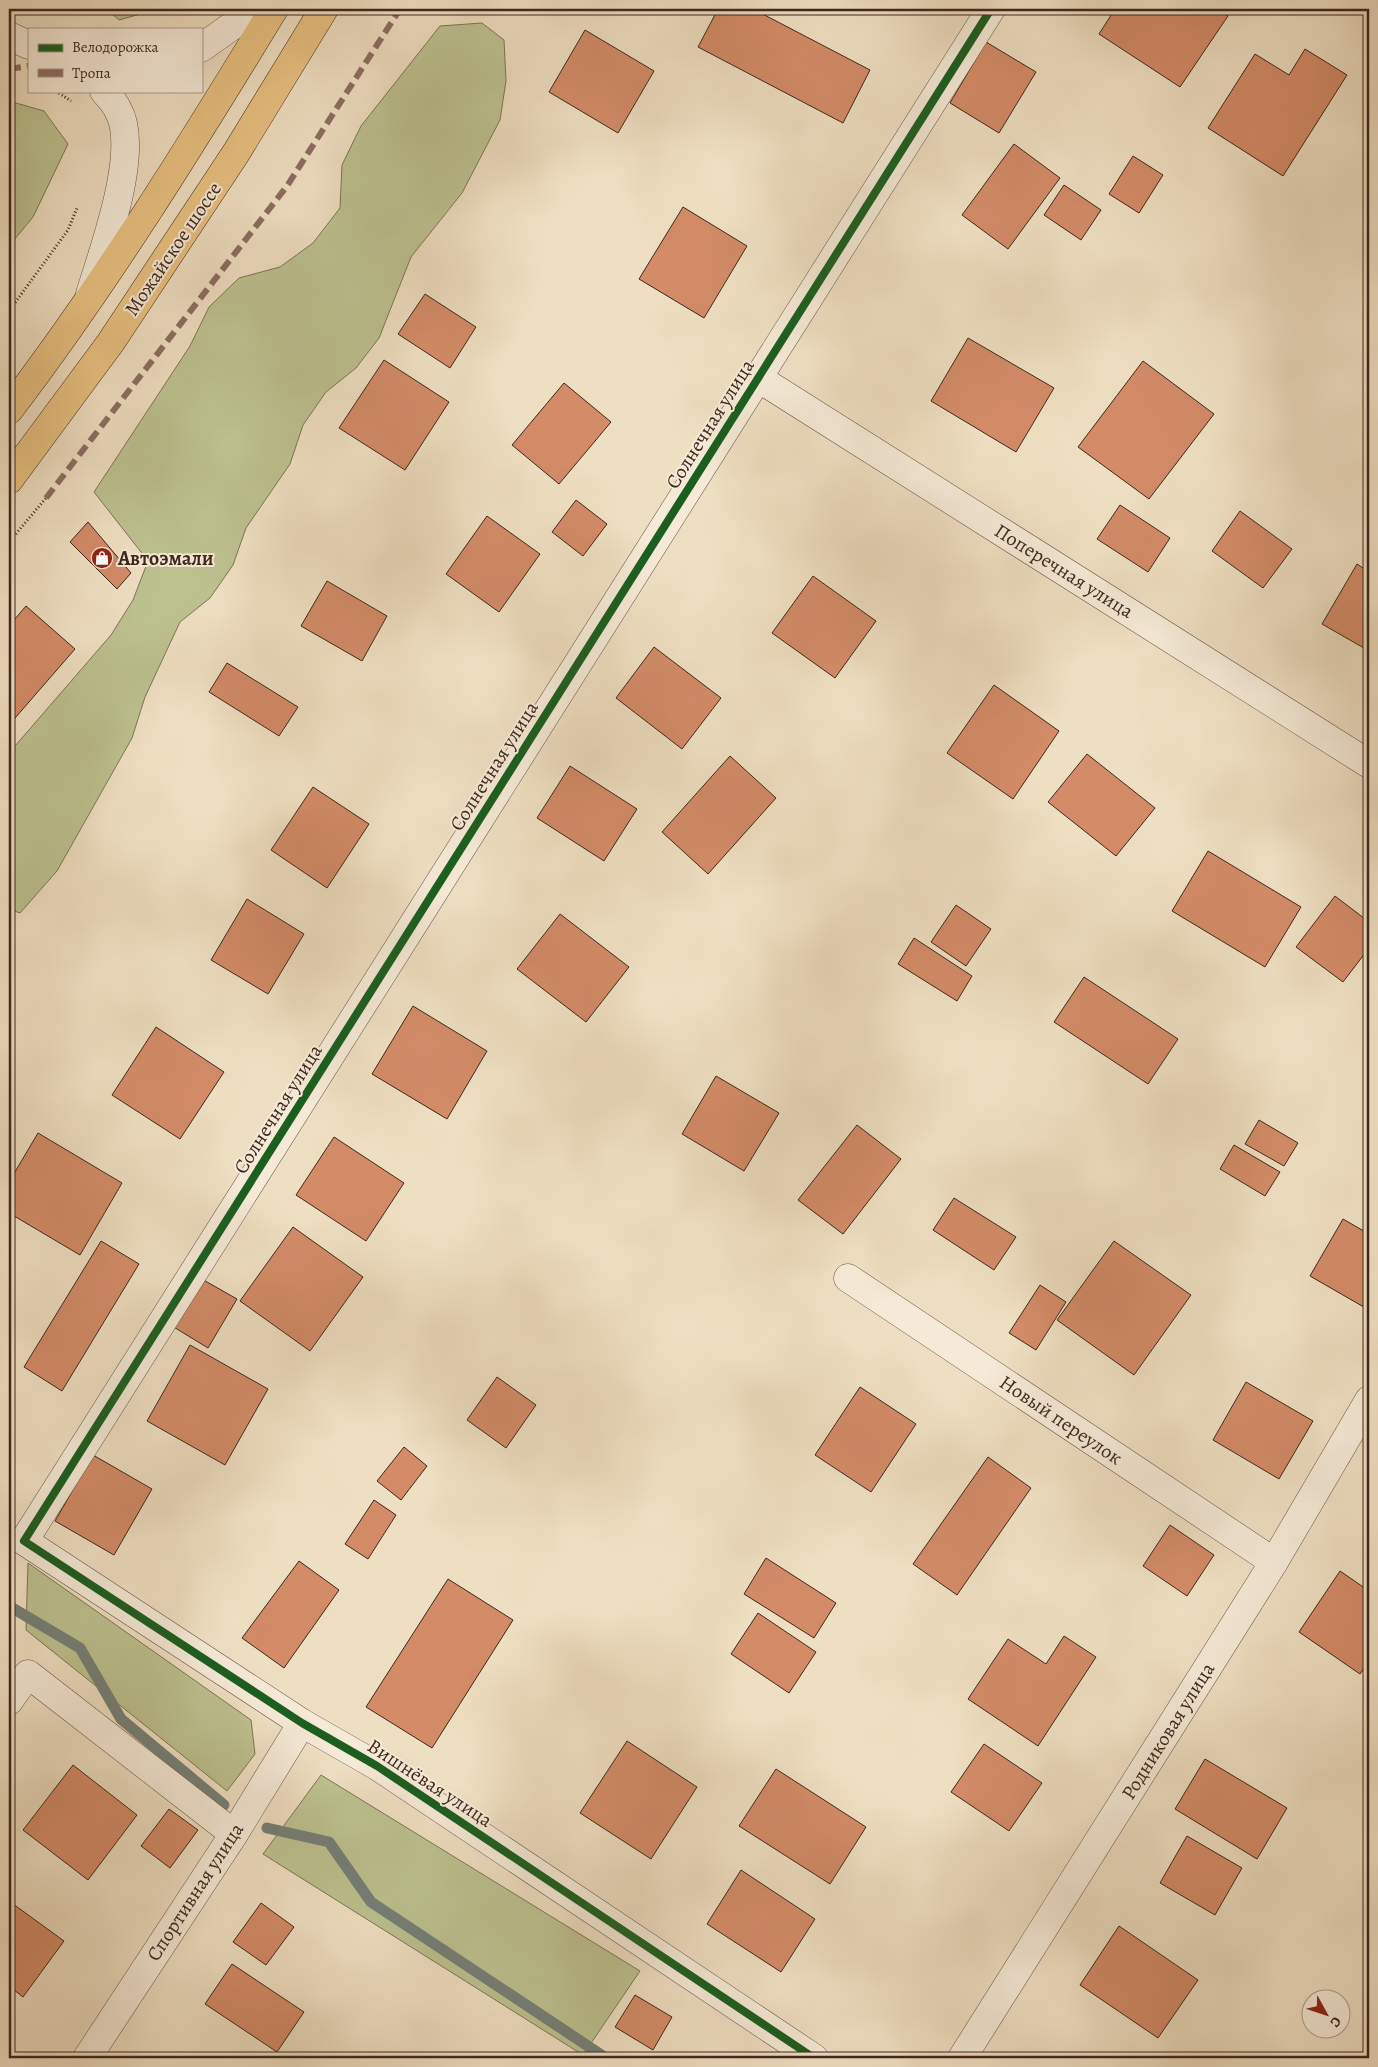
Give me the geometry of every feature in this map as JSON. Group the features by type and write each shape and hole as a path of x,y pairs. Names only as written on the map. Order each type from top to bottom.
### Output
{"main road":[{"path":"9,410 88,299 202,127 274,9"},
{"name":"Можайское шоссе","path":"9,480 111,342 236,153 324,9"}],"street":[{"path":"202,47 256,9"},
{"name":"Солнечная улица","path":"24,1541 991,9"},
{"path":"9,36 28,45"},
{"path":"88,299 118,198 127,148 119,111 105,92"},
{"name":"Поперечная улица","path":"758,378 1369,764"},
{"name":"Новый переулок","path":"848,1278 1274,1562"},
{"name":"Родниковая улица","path":"962,2058 1274,1562 1369,1400"},
{"name":"Вишнёвая улица","path":"24,1541 302,1723 377,1766 814,2058"},
{"path":"9,1701 28,1674 234,1834"},
{"name":"Спортивная улица","path":"86,2058 234,1834 302,1723"}],"path":[{"path":"57,92 78,106"},
{"path":"9,311 68,230 80,203"},
{"path":"9,542 46,498"}],"green space":[{"path":"107,9 158,9 119,20"},
{"path":"482,23 504,40 506,81 500,120 462,193 411,257 379,338 356,368 326,392 303,425 290,464 246,528 233,565 210,598 180,622 145,697 132,738 57,871 20,913 9,909 9,753 111,635 133,600 148,561 94,492 190,346 209,307 239,278 280,267 313,243 340,208 342,165 361,126 440,26"},
{"path":"9,101 44,111 68,144 33,217 9,246"},
{"path":"28,1563 251,1720 255,1754 227,1791 26,1630"},
{"path":"321,1775 640,1971 583,2055 263,1854"}],"building":[{"path":"718,9 753,9 870,70 843,123 698,47"},
{"path":"1115,9 1217,9 1228,16 1180,87 1099,34"},
{"path":"585,30 654,71 618,133 549,92"},
{"path":"986,42 1036,72 999,133 950,103"},
{"path":"1305,49 1347,75 1283,176 1208,128 1255,54 1289,75"},
{"path":"1014,144 1060,178 1008,249 962,215"},
{"path":"1133,156 1163,175 1139,213 1109,194"},
{"path":"1064,185 1101,210 1081,240 1044,215"},
{"path":"683,207 747,246 704,318 639,279"},
{"path":"425,294 476,327 450,368 398,334"},
{"path":"968,338 1054,388 1016,452 931,401"},
{"path":"384,360 449,402 405,470 339,428"},
{"path":"1143,361 1214,414 1149,499 1078,447"},
{"path":"564,383 611,422 559,484 512,445"},
{"path":"576,500 607,524 583,556 552,532"},
{"path":"1120,505 1170,538 1148,572 1097,539"},
{"path":"1240,511 1292,549 1263,588 1212,551"},
{"path":"487,516 540,554 499,612 446,574"},
{"name":"Автоэмали","path":"88,522 131,573 117,589 70,542"},
{"path":"1357,564 1369,572 1369,651 1322,624"},
{"path":"813,576 876,621 835,678 772,633"},
{"path":"327,581 387,616 362,661 301,626"},
{"path":"26,606 75,649 9,725 9,626"},
{"path":"654,647 721,698 682,749 616,698"},
{"path":"227,663 298,707 279,736 209,692"},
{"path":"994,685 1059,731 1013,799 947,753"},
{"path":"1087,754 1155,808 1116,856 1048,802"},
{"path":"730,756 776,798 708,874 662,832"},
{"path":"570,766 637,809 604,861 537,818"},
{"path":"313,787 369,824 327,888 271,850"},
{"path":"1208,851 1301,907 1265,967 1172,911"},
{"path":"1335,896 1369,922 1369,948 1343,982 1296,947"},
{"path":"247,899 304,934 268,994 211,960"},
{"path":"956,905 991,929 966,966 931,942"},
{"path":"560,914 629,967 586,1022 517,969"},
{"path":"914,938 972,976 957,1001 898,964"},
{"path":"1084,977 1178,1039 1148,1084 1054,1022"},
{"path":"413,1006 487,1051 447,1119 372,1074"},
{"path":"156,1027 224,1072 180,1139 112,1095"},
{"path":"716,1076 779,1113 744,1171 682,1134"},
{"path":"1259,1120 1298,1143 1284,1166 1245,1144"},
{"path":"857,1125 901,1159 843,1234 798,1200"},
{"path":"38,1133 122,1183 80,1255 9,1213 9,1182"},
{"path":"334,1137 404,1183 366,1241 296,1195"},
{"path":"1234,1145 1280,1172 1265,1196 1220,1169"},
{"path":"954,1198 1016,1237 994,1270 933,1230"},
{"path":"1343,1219 1369,1234 1369,1310 1310,1276"},
{"path":"293,1227 363,1277 310,1351 240,1301"},
{"path":"101,1241 139,1264 62,1391 24,1367"},
{"path":"1114,1241 1191,1295 1134,1375 1057,1320"},
{"path":"200,1278 237,1299 208,1348 172,1326"},
{"path":"1040,1285 1066,1302 1036,1350 1009,1333"},
{"path":"190,1345 268,1389 225,1465 147,1421"},
{"path":"497,1377 536,1405 506,1448 467,1420"},
{"path":"1246,1382 1313,1421 1279,1479 1213,1440"},
{"path":"860,1387 916,1424 871,1492 815,1455"},
{"path":"404,1447 427,1466 401,1500 377,1481"},
{"path":"93,1455 152,1489 114,1555 55,1521"},
{"path":"988,1457 1031,1488 957,1595 913,1564"},
{"path":"374,1500 396,1515 368,1559 345,1544"},
{"path":"1170,1525 1214,1555 1187,1596 1143,1566"},
{"path":"766,1558 836,1603 814,1638 744,1594"},
{"path":"299,1561 339,1590 284,1668 242,1638"},
{"path":"1340,1571 1369,1591 1369,1661 1360,1674 1299,1632"},
{"path":"448,1579 513,1620 432,1748 366,1707"},
{"path":"758,1613 816,1652 789,1693 731,1654"},
{"path":"1064,1636 1096,1657 1038,1746 968,1699 1008,1639 1046,1664"},
{"path":"627,1741 697,1787 651,1859 580,1813"},
{"path":"984,1744 1042,1783 1009,1831 951,1792"},
{"path":"1205,1759 1287,1808 1257,1859 1175,1809"},
{"path":"73,1765 137,1815 88,1880 23,1830"},
{"path":"776,1769 866,1827 830,1884 739,1826"},
{"path":"169,1809 198,1830 170,1868 141,1846"},
{"path":"1187,1836 1242,1868 1215,1915 1160,1883"},
{"path":"741,1870 815,1919 781,1972 707,1924"},
{"path":"9,1901 64,1941 23,1997 9,1986"},
{"path":"261,1903 294,1927 266,1965 233,1942"},
{"path":"1119,1926 1198,1980 1158,2038 1080,1985"},
{"path":"232,1964 304,2012 277,2052 205,2004"},
{"path":"635,1995 672,2017 653,2050 615,2027"},
{"path":"179,2052 188,2058 176,2058"}],"waterway":[{"path":"9,1606 80,1648 121,1719 224,1805"},
{"path":"267,1828 329,1842 371,1902 606,2058"}],"marked path":[{"path":"46,498 287,186 400,9"},
{"path":"9,69 28,66"}],"cycle path":[{"path":"814,2058 377,1766 302,1723 24,1541 991,9"}],"place":[{"name":"Автоэмали","path":"102,558"}]}
